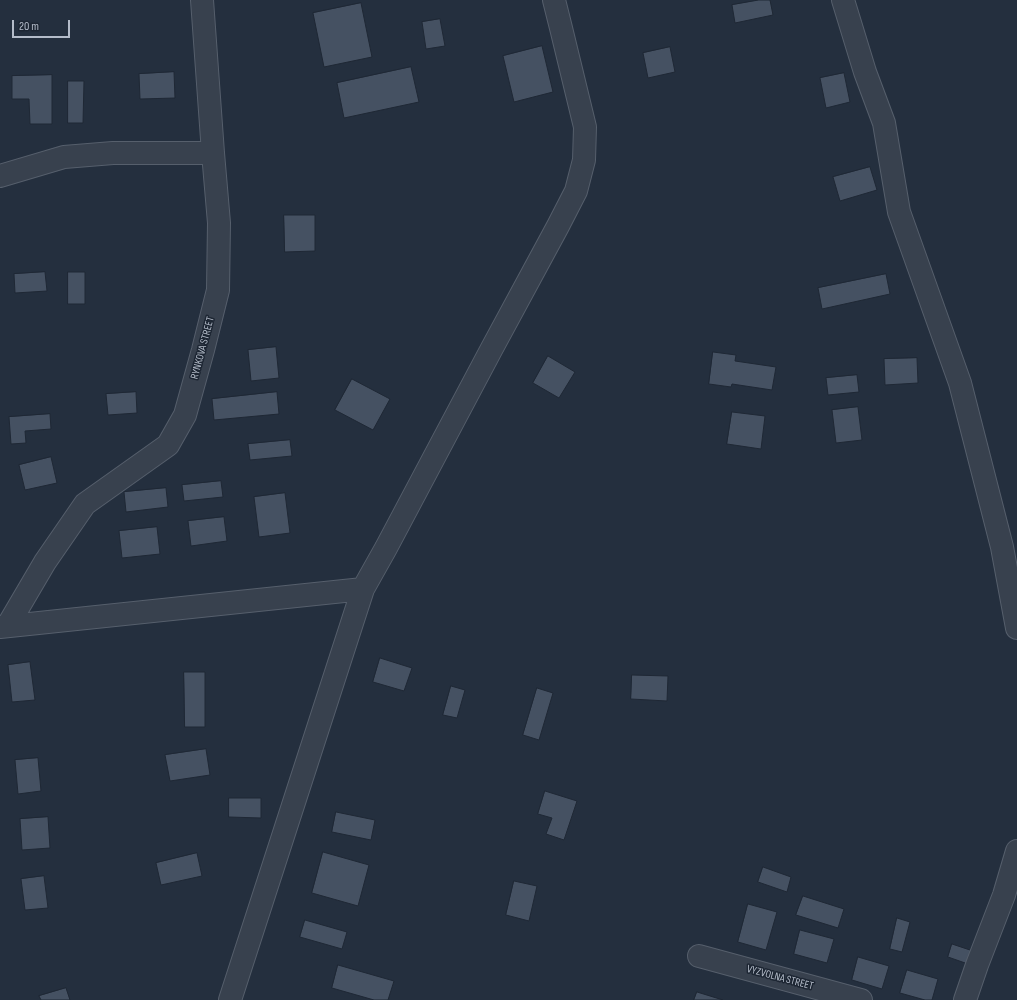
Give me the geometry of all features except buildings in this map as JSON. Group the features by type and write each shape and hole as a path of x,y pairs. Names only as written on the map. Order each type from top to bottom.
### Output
{"street":[{"name":"RYNKOVA STREET","path":"4,626 45,562 85,504 168,445 185,414 204,350 218,290 219,223 202,0"},
{"path":"230,1000 363,589 576,191 584,160 585,127 554,0"},
{"path":"843,0 865,72 884,123 899,212 960,383 1009,545 1017,628"},
{"path":"0,176 64,157 113,153 213,153"},
{"path":"4,626 363,589"},
{"path":"966,1000 977,965 1004,895 1015,858"},
{"name":"VYZVOLNA STREET","path":"699,956 861,1000"}]}
